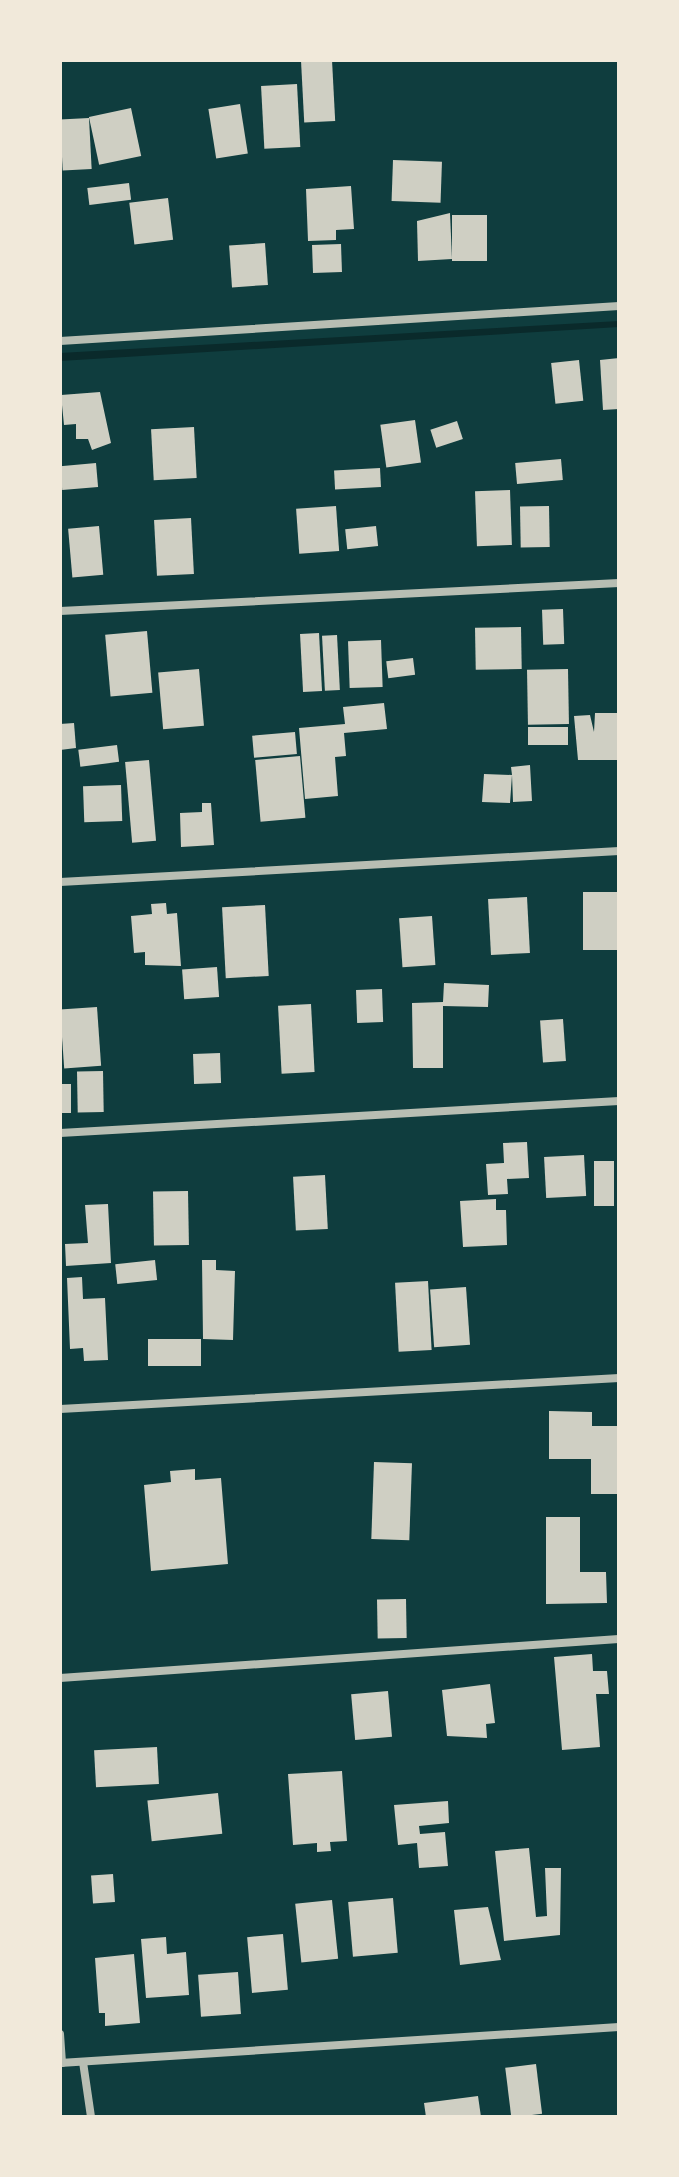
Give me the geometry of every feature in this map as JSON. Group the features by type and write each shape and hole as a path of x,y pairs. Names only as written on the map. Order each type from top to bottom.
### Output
{"street":[{"path":"60,341 619,306"},
{"path":"60,611 619,583"},
{"path":"60,882 619,851"},
{"path":"60,1133 619,1101"},
{"path":"60,1409 619,1378"},
{"path":"60,1678 619,1639"},
{"path":"60,2034 61,2063 619,2027"},
{"path":"83,2062 91,2117"}],"water":[{"path":"619,321 619,327 60,361 60,353"}],"building":[{"path":"332,60 335,121 304,123 301,62"},
{"path":"297,84 300,147 264,149 261,86"},
{"path":"240,104 248,153 216,158 208,109"},
{"path":"131,108 141,156 99,165 89,117"},
{"path":"89,118 92,169 63,170 60,120"},
{"path":"393,160 442,162 441,203 392,201"},
{"path":"129,183 131,200 89,205 87,188"},
{"path":"351,186 354,229 336,230 336,240 308,241 306,189"},
{"path":"168,198 173,240 134,244 129,203"},
{"path":"450,213 452,259 418,261 417,221"},
{"path":"452,215 487,215 487,261 452,261"},
{"path":"265,243 268,285 232,287 229,246"},
{"path":"341,244 342,272 313,273 312,245"},
{"path":"619,358 619,409 603,410 600,360"},
{"path":"579,360 583,401 555,404 551,363"},
{"path":"100,392 111,443 92,450 88,439 76,439 76,424 64,425 61,395"},
{"path":"415,420 421,463 386,467 380,425"},
{"path":"457,421 463,439 436,448 430,430"},
{"path":"194,427 197,478 154,480 151,429"},
{"path":"561,459 563,480 517,484 515,463"},
{"path":"96,463 98,487 62,490 60,466"},
{"path":"380,468 381,487 335,489 334,470"},
{"path":"510,490 512,545 477,546 475,491"},
{"path":"336,506 339,551 299,554 296,509"},
{"path":"549,506 550,547 521,547 520,507"},
{"path":"191,518 194,574 157,576 154,520"},
{"path":"99,526 103,575 72,578 68,529"},
{"path":"376,526 378,546 347,549 345,529"},
{"path":"563,609 564,644 543,645 542,610"},
{"path":"521,627 522,669 476,670 475,628"},
{"path":"147,631 152,693 111,696 105,635"},
{"path":"319,633 322,691 303,692 300,634"},
{"path":"337,635 340,690 325,691 322,636"},
{"path":"381,640 383,687 350,688 348,641"},
{"path":"413,658 415,675 388,678 386,661"},
{"path":"199,669 204,726 163,729 158,673"},
{"path":"568,669 569,724 528,725 527,670"},
{"path":"384,703 387,729 344,733 346,756 335,757 338,796 305,799 299,728 345,724 343,707"},
{"path":"595,713 618,713 617,760 578,760 574,716 590,715 594,732"},
{"path":"74,723 76,748 60,750 60,724"},
{"path":"528,727 568,727 568,745 528,745"},
{"path":"295,732 297,754 254,758 252,736"},
{"path":"117,745 119,762 80,767 78,750"},
{"path":"300,756 305,818 261,822 255,760"},
{"path":"149,760 156,841 132,843 125,762"},
{"path":"530,765 532,801 513,802 511,767"},
{"path":"484,774 512,775 510,803 482,802"},
{"path":"121,785 122,821 84,822 83,786"},
{"path":"202,803 211,803 214,845 181,847 180,813 202,812"},
{"path":"583,892 619,892 619,950 583,950"},
{"path":"527,897 530,953 491,955 488,899"},
{"path":"166,903 167,914 177,913 181,966 145,965 145,952 134,953 131,916 152,914 151,904"},
{"path":"265,905 269,976 226,978 222,907"},
{"path":"432,916 435,965 402,967 399,918"},
{"path":"217,967 219,997 184,999 182,969"},
{"path":"444,983 489,985 488,1007 443,1006 443,1068 413,1068 412,1003 443,1002"},
{"path":"382,989 383,1022 357,1023 356,990"},
{"path":"311,1004 315,1072 282,1074 278,1006"},
{"path":"97,1007 101,1066 64,1068 60,1010"},
{"path":"563,1019 566,1061 543,1063 540,1021"},
{"path":"220,1053 221,1083 194,1084 193,1054"},
{"path":"77,1071 103,1071 104,1112 78,1112"},
{"path":"60,1084 71,1084 71,1113 60,1113"},
{"path":"527,1142 529,1178 507,1179 508,1194 488,1195 486,1164 504,1163 503,1143"},
{"path":"584,1155 586,1196 546,1198 544,1157"},
{"path":"594,1161 614,1161 614,1206 594,1206"},
{"path":"325,1175 328,1229 296,1231 293,1177"},
{"path":"188,1191 189,1245 154,1246 153,1192"},
{"path":"496,1199 496,1210 506,1210 507,1245 463,1247 460,1201"},
{"path":"108,1204 111,1263 66,1266 65,1244 88,1243 85,1205"},
{"path":"155,1260 157,1280 117,1284 115,1264"},
{"path":"202,1260 216,1260 216,1270 235,1271 233,1340 203,1339"},
{"path":"82,1277 83,1299 105,1298 108,1360 84,1361 83,1348 70,1349 67,1278"},
{"path":"428,1281 432,1350 399,1352 395,1283"},
{"path":"466,1287 470,1345 434,1347 430,1290"},
{"path":"148,1339 201,1339 201,1366 148,1366"},
{"path":"549,1411 592,1412 592,1426 619,1426 619,1494 591,1494 591,1459 549,1459"},
{"path":"374,1462 412,1463 409,1540 371,1539"},
{"path":"195,1469 195,1480 221,1478 228,1564 151,1571 144,1485 171,1482 170,1471"},
{"path":"546,1517 580,1517 580,1572 606,1572 607,1603 546,1604"},
{"path":"406,1599 407,1638 378,1639 377,1600"},
{"path":"592,1654 593,1671 607,1671 609,1694 596,1694 600,1747 562,1750 554,1657"},
{"path":"490,1684 495,1723 486,1724 487,1738 447,1736 442,1690"},
{"path":"388,1691 392,1737 355,1740 351,1694"},
{"path":"157,1747 159,1784 96,1787 94,1750"},
{"path":"342,1771 347,1841 330,1842 331,1851 317,1852 317,1843 293,1845 288,1774"},
{"path":"218,1793 222,1834 152,1841 147,1800"},
{"path":"448,1801 449,1823 419,1826 420,1834 445,1832 448,1866 419,1868 417,1843 398,1845 394,1805"},
{"path":"529,1848 536,1917 547,1916 545,1868 561,1868 560,1935 504,1941 495,1851"},
{"path":"113,1874 115,1902 93,1903 91,1876"},
{"path":"393,1898 398,1953 353,1957 348,1902"},
{"path":"332,1900 338,1959 301,1963 295,1904"},
{"path":"488,1907 501,1960 460,1965 454,1910"},
{"path":"283,1934 288,1990 252,1993 247,1937"},
{"path":"166,1937 167,1954 186,1952 189,1995 146,1998 141,1939"},
{"path":"134,1954 140,2023 105,2026 105,2013 99,2013 95,1958"},
{"path":"238,1972 241,2014 201,2017 198,1975"},
{"path":"536,2064 542,2114 511,2117 505,2068"},
{"path":"478,2096 481,2117 426,2117 424,2103"}]}
